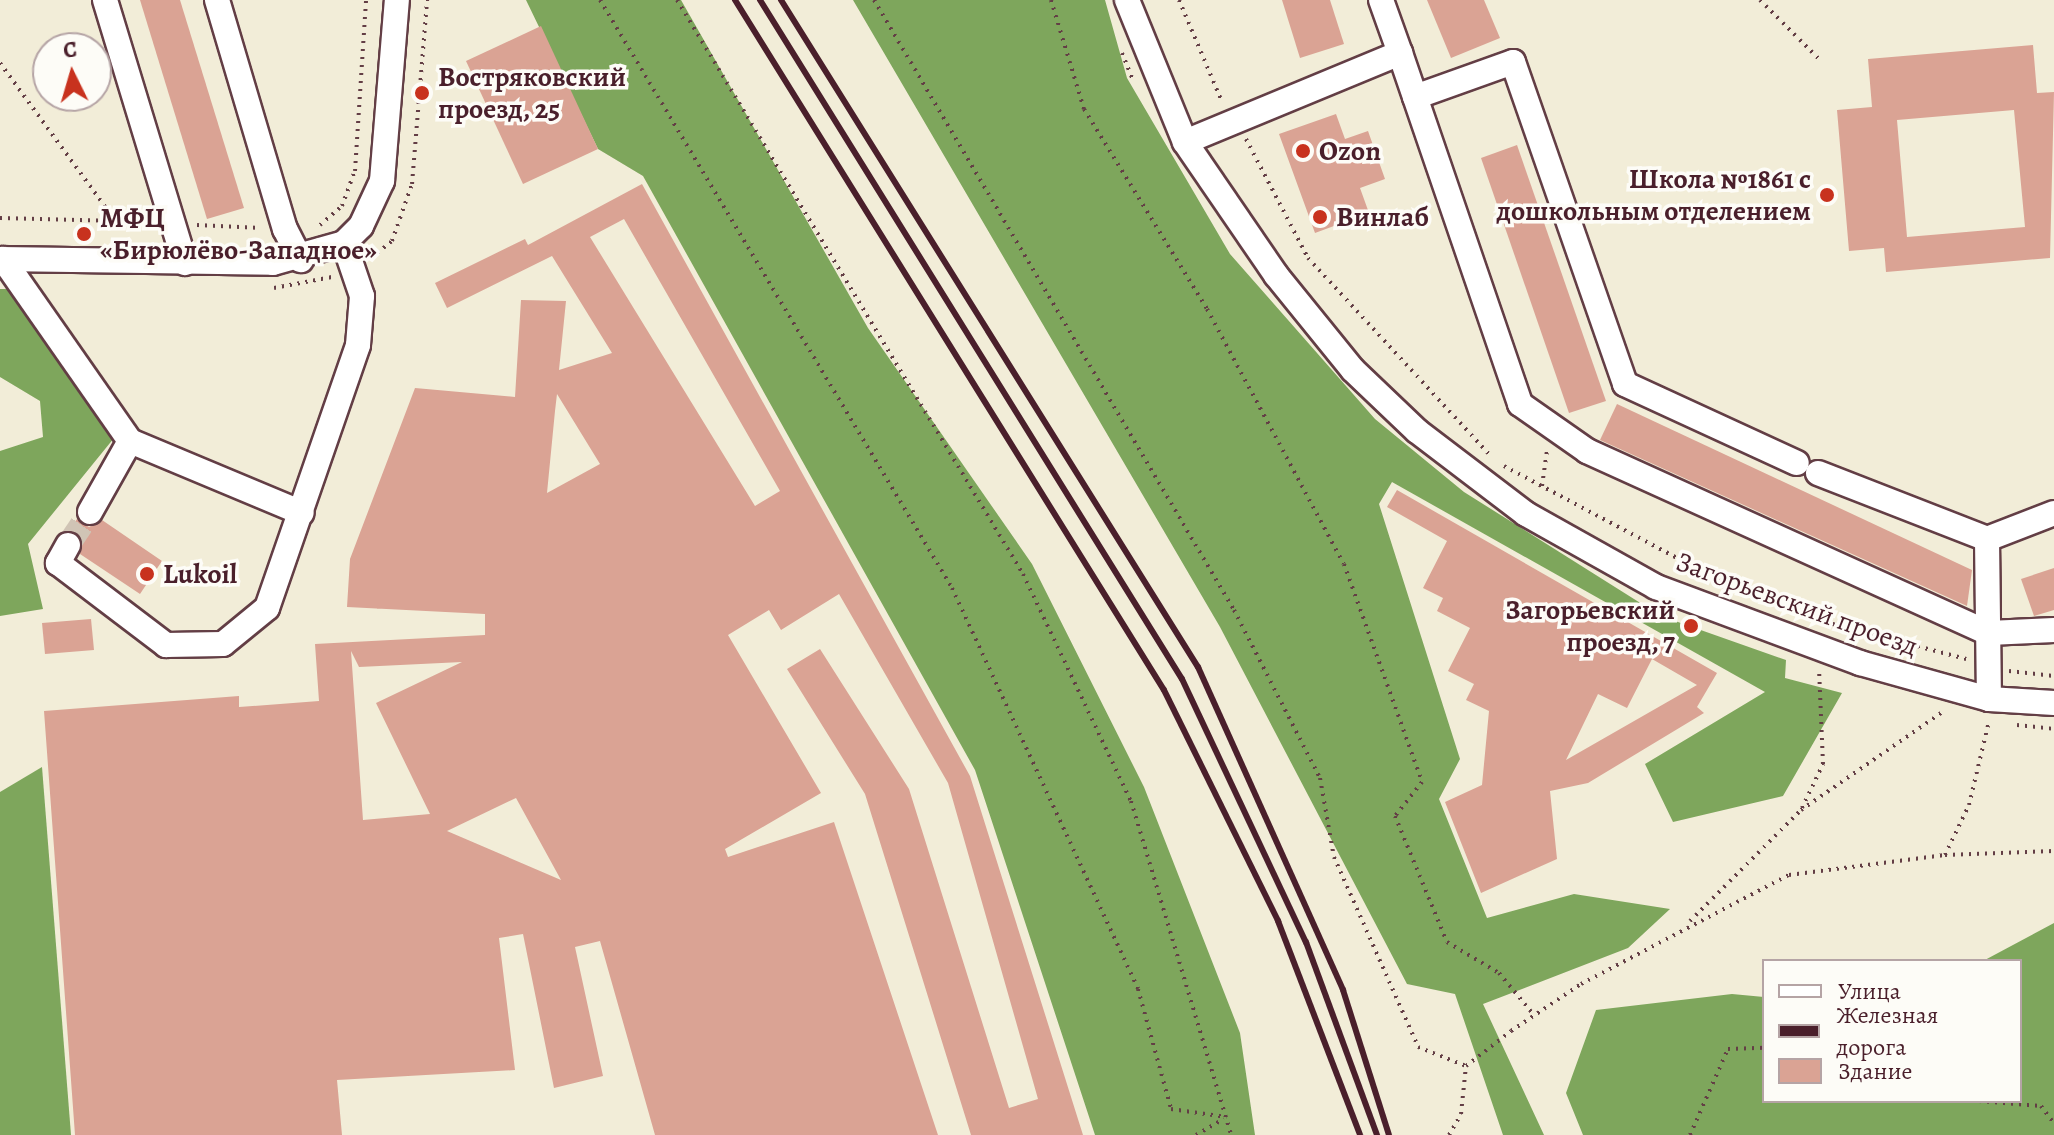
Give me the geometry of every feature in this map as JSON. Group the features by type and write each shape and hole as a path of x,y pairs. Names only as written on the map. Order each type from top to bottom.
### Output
{"street":[{"path":"105,0 185,263"},
{"path":"217,0 285,229 301,260"},
{"path":"2,259 185,263 301,260 344,243 361,226 382,181 397,0"},
{"name":"Загорьевский проезд","path":"1127,0 1185,142 1276,275 1353,370 1417,431 1526,514 1656,587 1985,710 2054,703"},
{"path":"1381,0 1520,404 1587,451 1989,633 2054,630"},
{"path":"1185,142 1400,53"},
{"path":"1415,97 1513,62 1625,384 1808,468 1987,539 2054,513"},
{"path":"63,554 166,645 223,644 267,608 348,389 362,322 356,271 344,243"},
{"path":"2,259 130,441 302,513"},
{"path":"90,512 130,441"},
{"path":"1985,710 1989,633 1987,539"}],"path":[{"path":"0,218 115,220 285,229 321,225 342,206 355,171 366,0"},
{"path":"356,271 392,241 412,184 427,0"},
{"path":"600,0 952,588 1138,989 1171,1109 1226,1117"},
{"path":"677,0 1023,574 1131,801 1231,1135"},
{"path":"874,0 1234,610 1320,778 1334,857 1418,1047 1466,1066"},
{"path":"1051,0 1084,109 1207,309 1344,564 1422,782 1395,816 1447,942 1499,973 1534,1015"},
{"path":"1760,0 1818,58"},
{"path":"1118,40 1140,93"},
{"path":"0,63 115,220"},
{"path":"1542,486 1551,425"},
{"path":"1804,660 1830,669"},
{"path":"1801,810 1823,764 1819,665"},
{"path":"1686,926 1801,810 1952,706 1938,702"},
{"path":"1945,855 1969,805 1985,710 2054,729"},
{"path":"1449,1135 1461,1114 1466,1066 1534,1015 1686,926 1789,875 1945,855 2054,851"},
{"path":"1690,1135 1728,1049 1762,1048"},
{"path":"2004,1103 2041,1106 2054,1123"},
{"path":"1196,1135 1226,1117"}],"green space":[{"path":"526,0 681,0 868,328 1032,564 1144,787 1240,1033 1255,1135 1095,1135 975,770 643,176 598,149"},
{"path":"853,0 1105,0 1127,78 1230,254 1375,419 1464,492 1661,616 1786,660 1785,678 1842,693 1783,796 1673,822 1645,764 1765,692 1392,482 1379,504 1460,759 1439,799 1487,918 1574,894 1670,909 1628,948 1483,1004 1544,1135 1503,1135 1455,994 1407,984 1220,627"},
{"path":"0,289 18,289 114,438 28,544 43,609 0,616 0,451 43,437 40,401 0,377"},
{"path":"42,767 71,1135 0,1135 0,792"},
{"path":"2054,923 2054,1135 1583,1135 1566,1093 1596,1010 1732,994 1762,997 1762,1103 2022,1103 2022,959 1987,959"}],"building":[{"path":"140,0 180,0 244,208 207,219"},
{"path":"1282,0 1330,0 1344,44 1300,58"},
{"path":"1427,0 1484,0 1500,38 1451,58"},
{"path":"541,26 598,149 523,184 466,61"},
{"path":"2033,45 2037,93 2054,92 2050,258 1886,272 1884,248 1849,251 1837,110 1872,107 1868,59","holes":["2014,110 2025,227 1907,237 1897,120"]},
{"path":"1336,114 1345,139 1368,131 1385,179 1360,188 1369,213 1315,233 1279,134"},
{"path":"1517,145 1606,401 1569,413 1481,158"},
{"path":"642,184 970,776 1083,1135 971,1135 865,794 787,669 820,649 909,789 1009,1108 1038,1099 948,783 839,594 781,630 769,610 728,635 821,793 725,849 728,857 834,822 938,1135 655,1135 600,941 575,947 603,1076 554,1088 523,934 499,938 515,1070 337,1080 342,1135 75,1135 44,711 239,696 239,707 319,701 315,644 485,635 485,614 347,607 350,559 415,388 515,397 521,300 566,301 559,370 612,353 552,256 447,308 435,283 525,239 528,245","holes":["624,219 780,491 755,506 590,237","557,394 600,464 547,493","351,651 359,667 462,662 376,703 430,814 363,820","516,798 561,880 447,831"]},
{"path":"1617,404 1972,570 1967,606 1600,440"},
{"path":"1397,490 1717,673 1697,707 1704,713 1588,783 1550,791 1557,859 1481,893 1445,802 1482,785 1489,711 1466,700 1474,684 1448,671 1470,628 1437,611 1443,598 1423,588 1447,541 1387,507","holes":["1652,659 1697,685 1566,760 1598,694 1627,708"]},
{"path":"77,519 89,527 102,520 162,561 140,594 80,554 81,538 69,530"},
{"path":"2054,568 2054,610 2034,616 2021,579"},
{"path":"91,619 94,650 45,654 42,623"}],"tunnel":[{"path":"68,545 90,512"}],"railway":[{"path":"735,0 1164,690 1278,921 1360,1135"},
{"path":"760,0 1182,679 1306,942 1377,1135"},
{"path":"781,0 1198,667 1343,990 1389,1135"}],"place":[{"name":"Востряковский проезд, 25","path":"422,93"},
{"name":"Ozon","path":"1303,151"},
{"name":"Школа №1861 с дошкольным отделением","path":"1827,195"},
{"name":"Винлаб","path":"1320,217"},
{"name":"МФЦ «Бирюлёво-Западное»","path":"84,234"},
{"name":"Lukoil","path":"147,574"},
{"name":"Загорьевский проезд, 7","path":"1691,626"}]}
